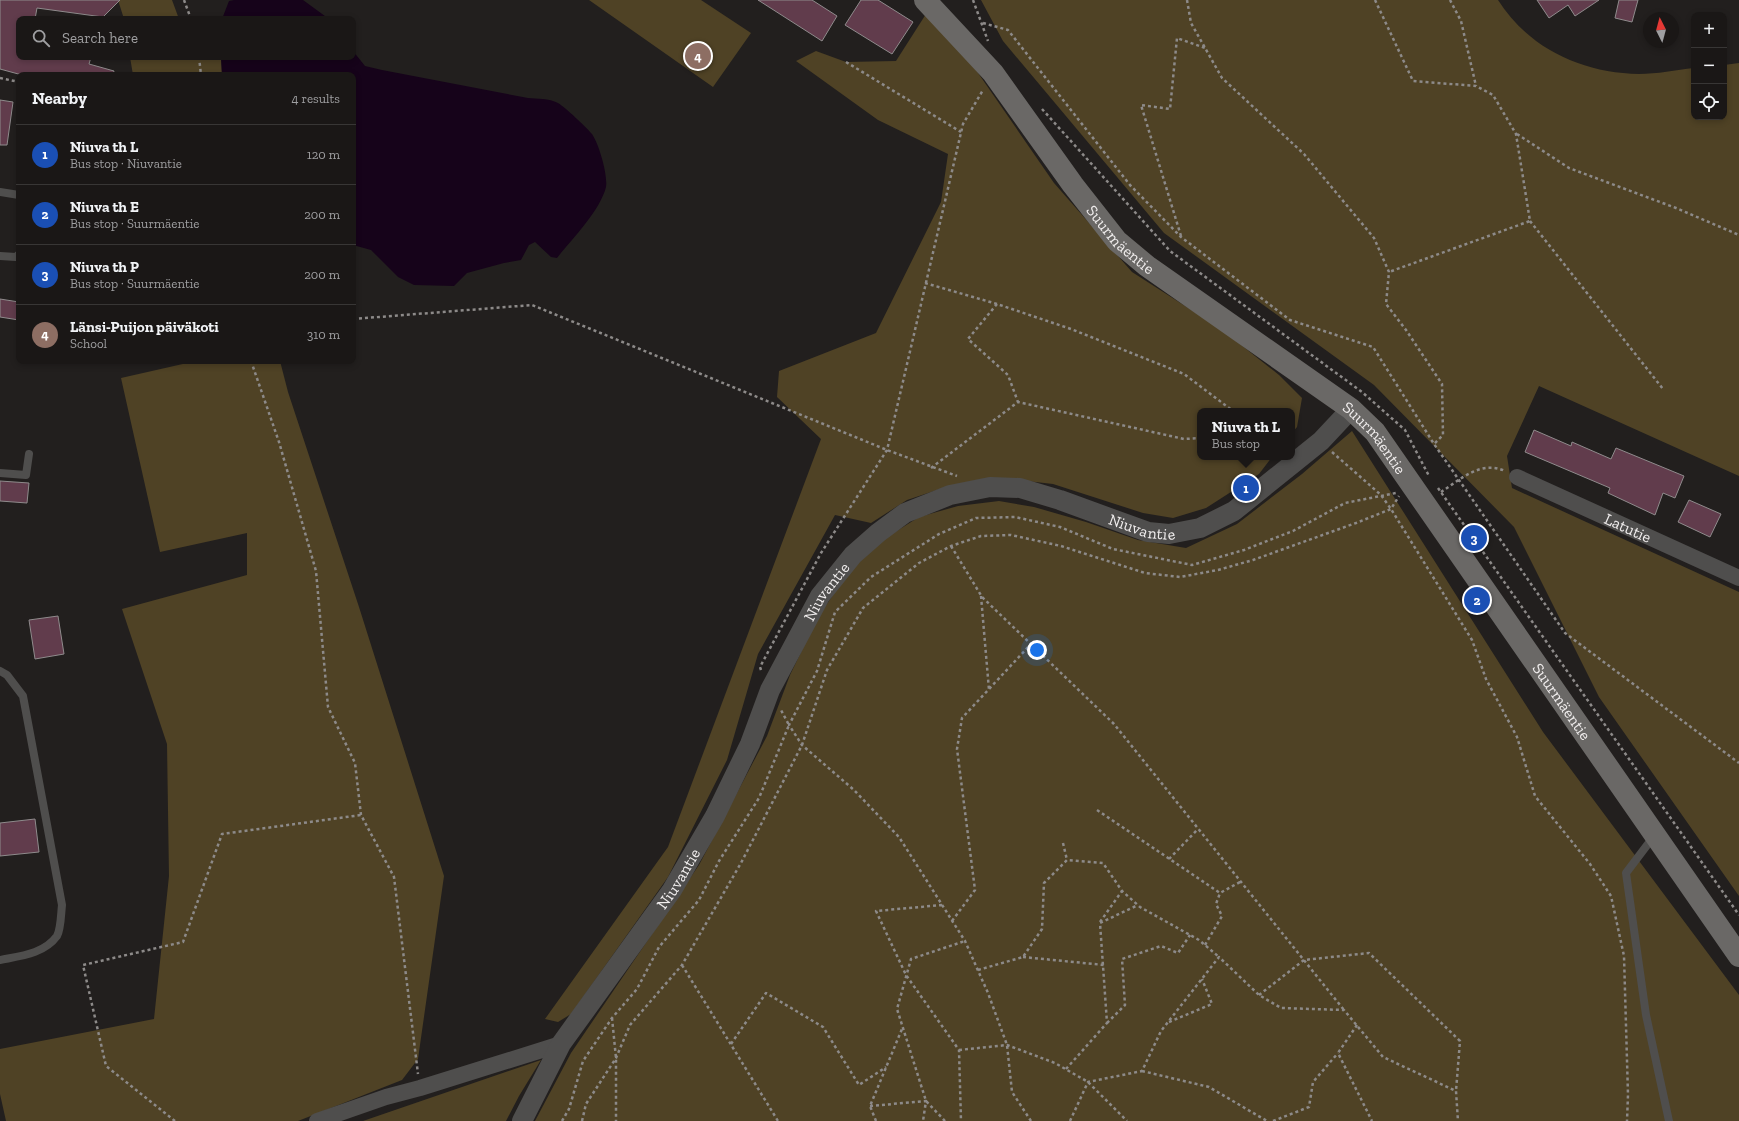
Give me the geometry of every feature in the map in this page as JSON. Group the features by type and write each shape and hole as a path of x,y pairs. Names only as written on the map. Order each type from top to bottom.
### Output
{"main road":[{"name":"Suurmäentie","path":"925,0 994,73 1073,185 1117,241 1147,266 1351,409 1375,432 1739,956"}],"street":[{"name":"Niuvantie","path":"522,1121 561,1044 672,890 715,816 750,744 770,690 820,596 853,555 878,533 905,513 950,496 990,487 1020,488 1060,500 1148,532 1169,534 1200,528 1234,511 1321,441 1351,409"},
{"name":"Latutie","path":"1517,476 1739,578"},
{"path":"316,1121 386,1097 420,1088 561,1044"}],"lane":[{"path":"0,192 16,195"},
{"path":"0,256 16,257"},
{"path":"0,473 26,474 29,454"},
{"path":"0,671 7,675 23,696 62,905 58,935 45,948 28,954 0,960"},
{"path":"1655,835 1626,872 1646,1015 1669,1121"}],"path":[{"path":"184,0 190,16"},
{"path":"973,0 989,43"},
{"path":"1187,0 1191,23 1222,78 1304,154 1374,238 1389,272 1386,304 1406,330 1442,384 1443,434 1434,444"},
{"path":"1376,0 1413,81 1476,86 1493,95 1516,134 1530,220 1663,389"},
{"path":"1450,0 1461,21 1476,86"},
{"path":"1181,237 1140,105 1170,109 1177,38 1205,48"},
{"path":"199,60 201,72"},
{"path":"846,62 961,132"},
{"path":"887,450 962,124 994,73"},
{"path":"0,78 16,81"},
{"path":"1516,134 1569,168 1676,208 1739,235"},
{"path":"1389,272 1530,220"},
{"path":"926,283 997,304 1071,330 1184,374 1228,408"},
{"path":"997,304 968,339 1008,375 1018,402"},
{"path":"356,319 532,305 931,468 960,477"},
{"path":"252,364 279,442 316,571 328,707 355,763 360,815 394,877 420,1088"},
{"path":"931,468 1018,402 1184,439 1197,438"},
{"path":"1321,441 1381,495 1391,509 1472,640 1486,679 1517,737 1536,796 1590,864 1611,896 1624,956 1628,1095 1627,1121"},
{"path":"1441,492 1480,468 1496,467 1517,476"},
{"path":"582,1121 586,1104 616,1058 630,1025 682,965 740,863 802,745 827,670 862,608 919,563 951,546 981,536 1011,535 1061,546 1145,573 1180,577 1218,570 1253,560 1391,509 1401,492 1345,503 1293,530 1244,550 1192,565 1113,549 1060,527 1015,517 976,518 939,534 871,577 835,612 817,671 789,725 802,745 854,790 900,837 965,942 978,970 1008,1046 1012,1092 1031,1121"},
{"path":"951,546 980,594 1114,724 1240,882 1383,1057 1456,1091"},
{"path":"980,594 989,690"},
{"path":"952,921 974,890 957,749 962,718 1031,644"},
{"path":"1097,810 1220,893"},
{"path":"175,1121 106,1066 83,964 183,942 222,834 360,815"},
{"path":"1169,859 1198,829"},
{"path":"1063,843 1067,860"},
{"path":"1023,957 1042,929 1044,883 1067,860 1103,863 1122,891 1138,905 1205,945 1259,996 1281,1008 1344,1010"},
{"path":"1205,945 1222,916 1216,904 1220,893 1240,882"},
{"path":"1106,1023 1104,965 1100,923 1122,891"},
{"path":"942,905 876,911 906,975 959,1050 961,1121"},
{"path":"1100,923 1138,905"},
{"path":"1066,1069 1106,1023 1125,1005 1122,959 1161,946 1178,953 1190,935"},
{"path":"923,1121 926,1101 897,1009 911,959 965,942"},
{"path":"1259,996 1304,960 1369,953 1460,1041 1456,1091 1458,1121"},
{"path":"978,970 1023,957 1104,965"},
{"path":"1142,1070 1161,1031 1219,957"},
{"path":"682,965 778,1121"},
{"path":"1168,1022 1212,1004 1202,979"},
{"path":"731,1044 766,993 823,1027 859,1085 886,1067"},
{"path":"612,1018 616,1058 616,1121"},
{"path":"1273,1121 1309,1107 1314,1082 1338,1053 1356,1025"},
{"path":"876,1121 870,1106 903,1028"},
{"path":"959,1050 1008,1046 1055,1063 1088,1082 1127,1121"},
{"path":"1338,1053 1372,1121"},
{"path":"1088,1082 1142,1070 1209,1087 1267,1121"},
{"path":"1070,1121 1088,1082"},
{"path":"870,1106 926,1101"},
{"path":"926,1101 945,1121"}],"shaded area":[{"path":"118,0 172,0 178,16 123,16"},
{"path":"303,0 325,16 223,16 229,1"},
{"path":"589,0 701,0 751,33 713,87"},
{"path":"981,0 1498,0 1525,32 1541,45 1578,63 1618,73 1660,73 1691,68 1691,120 1727,120 1727,65 1739,63 1739,476 1539,386 1507,456 1512,488 1739,592 1739,896 1599,697 1514,527 1374,385 1164,233 1003,41"},
{"path":"926,14 976,70 1054,183 1132,272 1221,329 1279,375 1302,398 1297,427 1295,429 1295,408 1197,408 1197,460 1270,460 1259,474 1206,508 1173,518 1143,513 1053,484 1000,478 946,487 907,500 871,523 835,515 758,654 727,760 668,877 571,1014 558,1022 545,1019 668,847 821,439 777,397 779,371 876,333 941,202 948,154 878,120 796,61 816,51 846,62 896,61"},
{"path":"356,55 365,66 382,70 528,98 554,101 566,109 592,134 600,152 606,175 606,187 598,206 592,215 557,258 551,257 535,242 529,245 521,260 467,273 454,286 414,285 398,277 371,250 356,246 356,72 222,72 221,60 356,60"},
{"path":"130,60 221,60 222,72 132,72"},
{"path":"183,364 281,364 288,392 359,607 444,876 418,1059 402,1080 298,1121 6,1121 0,1094 0,1049 154,1019 169,876 167,744 122,609 247,575 247,533 160,552 121,378"},
{"path":"1352,431 1543,732 1739,995 1739,1121 535,1121 571,1053 699,865 767,736 790,675 818,617 848,573 881,541 919,517 958,506 999,501 1034,507 1086,522 1138,540 1186,548 1237,524 1302,474"},
{"path":"541,1060 506,1121 363,1121"}],"building":[{"path":"0,0 120,0 104,16 37,8 36,16 16,16 16,60 90,60 89,64 114,72 16,72 16,73 0,69"},
{"path":"758,0 812,0 837,16 822,41"},
{"path":"861,0 878,0 913,22 892,54 845,25"},
{"path":"1537,0 1599,0 1575,16 1568,5 1549,18"},
{"path":"1619,0 1638,0 1632,22 1615,18"},
{"path":"0,100 13,102 7,145 0,145"},
{"path":"0,299 16,302 16,320 0,317"},
{"path":"1534,430 1571,446 1572,442 1611,459 1616,448 1684,476 1675,498 1663,493 1655,515 1608,493 1610,488 1525,452"},
{"path":"0,481 29,483 27,503 0,501"},
{"path":"1689,500 1721,514 1710,537 1678,522"},
{"path":"58,616 64,654 35,659 29,620"},
{"path":"35,819 39,852 0,856 0,823"}],"place":[{"name":"Länsi-Puijon päiväkoti","path":"698,56"},
{"name":"Niuva th L","path":"1246,488"},
{"name":"Niuva th P","path":"1474,538"},
{"name":"Niuva th E","path":"1477,600"}]}
